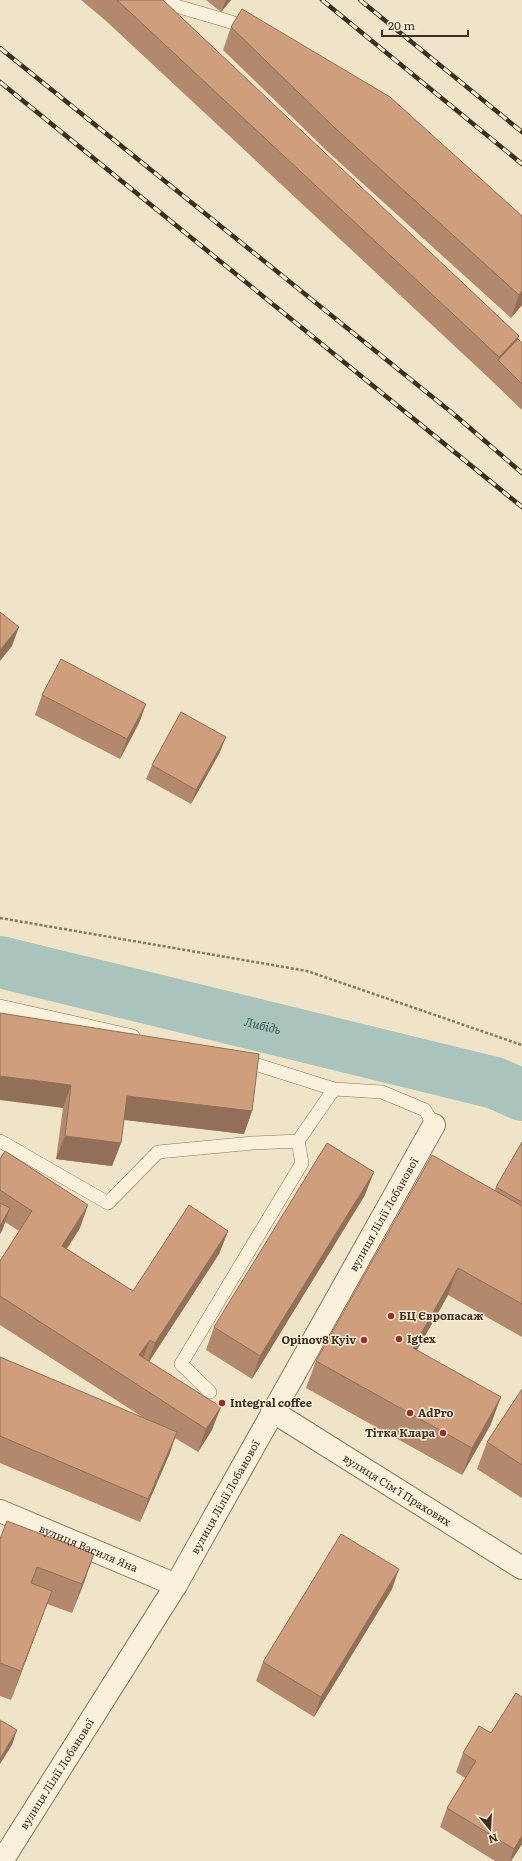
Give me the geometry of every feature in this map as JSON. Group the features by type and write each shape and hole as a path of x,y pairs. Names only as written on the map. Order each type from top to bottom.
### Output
{"street":[{"name":"вулиця Лілії Лобанової","path":"2,1861 176,1585 272,1411 434,1125"},
{"name":"вулиця Сімʼї Прахових","path":"272,1411 522,1568"},
{"name":"вулиця Василя Яна","path":"0,1511 176,1585"}],"lane":[{"path":"156,0 174,17"},
{"path":"156,0 231,22 260,34"},
{"path":"0,1006 144,1038"},
{"path":"228,1057 334,1089 382,1092 425,1110 434,1125"},
{"path":"210,1392 181,1364 302,1163 298,1141 334,1089"},
{"path":"0,1141 108,1203 158,1152 253,1142 298,1141"}],"path":[{"path":"0,918 307,971 522,1046"}],"building":[{"path":"117,0 163,0 519,336 499,357"},
{"path":"242,9 390,97 522,216 522,291 519,295 335,128 231,27"},
{"path":"518,339 522,343 522,384 498,360"},
{"path":"0,612 19,627 0,650"},
{"path":"61,659 146,704 127,739 42,695"},
{"path":"181,712 226,737 196,790 152,765"},
{"path":"0,1013 259,1054 252,1111 127,1096 121,1143 65,1136 71,1085 0,1076"},
{"path":"522,1142 522,1202 496,1187"},
{"path":"327,1143 374,1172 260,1356 214,1327"},
{"path":"5,1151 88,1205 62,1246 133,1291 189,1205 228,1231 155,1343 150,1340 139,1355 221,1407 206,1429 0,1296 0,1261 32,1211 0,1190 0,1159"},
{"name":"БЦ Європасаж","path":"432,1155 522,1206 522,1304 458,1268 413,1348 501,1397 472,1448 316,1361"},
{"path":"0,1203 10,1208 0,1226"},
{"path":"0,1357 177,1432 148,1499 0,1436"},
{"path":"522,1389 522,1465 487,1442"},
{"path":"7,1521 94,1554 82,1584 37,1567 31,1583 52,1591 21,1671 0,1663 0,1539"},
{"path":"341,1534 399,1569 321,1697 263,1662"},
{"path":"516,1693 522,1697 522,1836 514,1849 447,1808 476,1761 463,1753 479,1726 491,1733"},
{"path":"0,1720 17,1730 0,1759"}],"waterway":[{"name":"Либідь","path":"0,962 495,1083 522,1095"}],"railway":[{"path":"322,0 522,164"},
{"path":"360,0 522,132"},
{"path":"0,48 456,416 522,473"},
{"path":"0,82 522,507"}],"place":[{"name":"БЦ Європасаж","path":"391,1316"},
{"name":"Igtex","path":"399,1339"},
{"name":"Opinov8 Kyiv","path":"364,1340"},
{"name":"Integral coffee","path":"222,1403"},
{"name":"AdPro","path":"410,1413"},
{"name":"Тітка Клара","path":"443,1433"}]}
